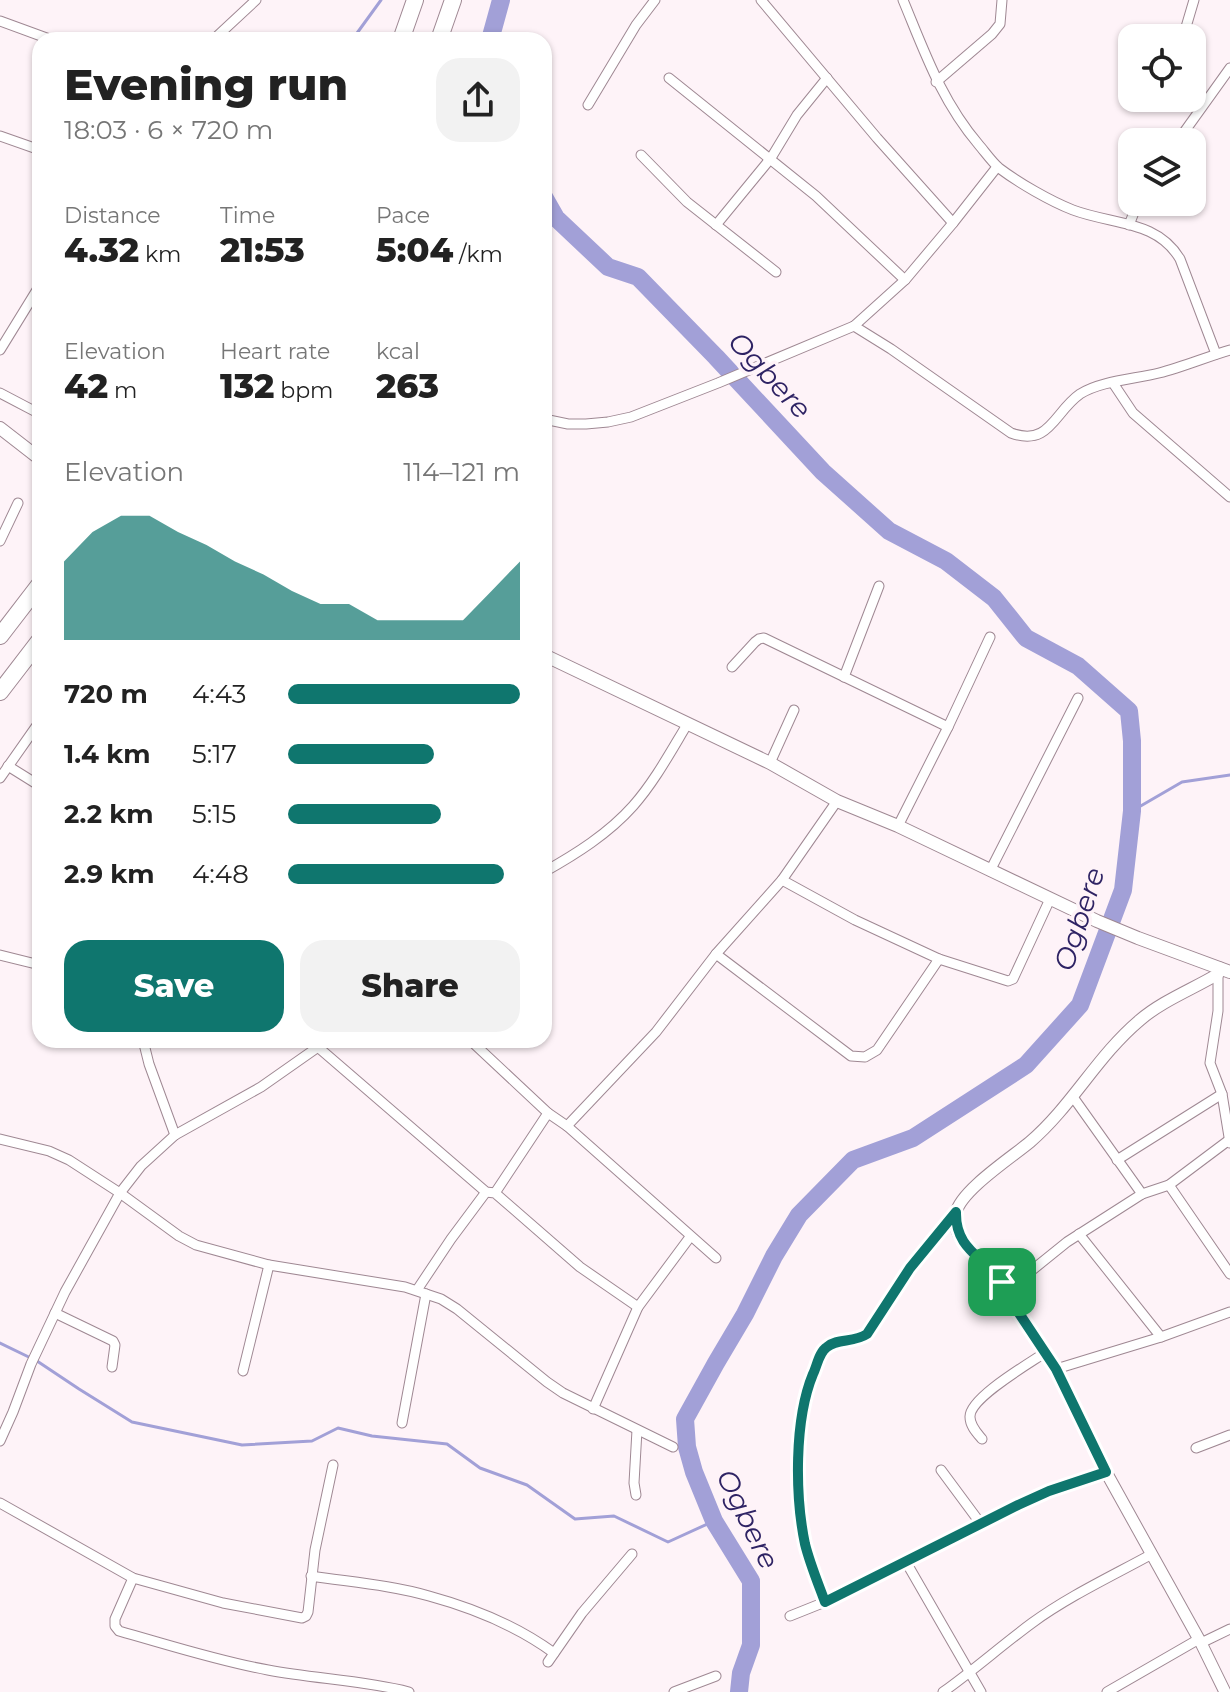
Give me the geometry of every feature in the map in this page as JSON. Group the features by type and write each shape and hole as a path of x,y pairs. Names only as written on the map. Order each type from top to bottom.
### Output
{"highway":[{"path":"404,32 415,0"},
{"path":"442,32 453,0"},
{"path":"0,636 32,594"},
{"path":"0,692 32,650"}],"main road":[{"path":"0,428 32,453"},
{"path":"552,659 770,763 837,801 898,826 1097,921 1225,971"}],"street":[{"path":"222,32 256,0"},
{"path":"588,105 636,25 655,0"},
{"path":"761,0 953,223"},
{"path":"903,0 936,82 962,125 997,167 1053,201 1098,219 1157,234 1173,247 1216,354"},
{"path":"936,82 992,34 1000,24 1002,0"},
{"path":"1187,24 1194,0"},
{"path":"0,21 32,33"},
{"path":"1187,128 1230,68"},
{"path":"669,78 816,196 905,280"},
{"path":"716,225 771,158 802,109 827,78"},
{"path":"0,136 32,147"},
{"path":"641,155 687,202 776,272"},
{"path":"552,421 568,424 608,422 631,417 854,326 905,280 997,167"},
{"path":"1129,225 1133,216"},
{"path":"0,350 32,298"},
{"path":"854,326 1021,437 1044,432 1080,395 1090,389 1162,372 1230,350"},
{"path":"1113,383 1133,413 1230,497"},
{"path":"0,393 32,410"},
{"path":"0,541 18,503"},
{"path":"844,677 879,586"},
{"path":"898,826 990,637"},
{"path":"732,667 755,642 764,638 948,727"},
{"path":"990,871 1078,698"},
{"path":"770,763 794,710"},
{"path":"552,868 577,854 634,805 688,723"},
{"path":"0,778 32,732"},
{"path":"8,766 32,781"},
{"path":"567,1126 656,1032 716,954 782,880 837,801"},
{"path":"782,880 855,920 939,959 1010,980 1050,899"},
{"path":"716,954 851,1056 865,1057 877,1050 939,959"},
{"path":"0,955 32,963"},
{"path":"1005,1292 1079,1234 1142,1194 1169,1185 1229,1141 1222,1094 1210,1063 1225,971"},
{"path":"825,1602 806,1546 798,1474 800,1435 810,1382 822,1352 833,1343 859,1339 867,1334 910,1268 956,1212 967,1193 1039,1133 1073,1097 1102,1057 1141,1019 1225,971"},
{"path":"145,1048 175,1135"},
{"path":"0,1441 55,1313 120,1193 141,1166 175,1135 261,1087 319,1048 580,1267 638,1307"},
{"path":"479,1048 548,1113 567,1126 716,1258"},
{"path":"1117,1160 1222,1094"},
{"path":"1073,1097 1142,1194"},
{"path":"402,1423 421,1292 548,1113"},
{"path":"0,1139 49,1151 69,1160 196,1245 269,1265 421,1292 441,1299 547,1382 593,1409 673,1447"},
{"path":"1169,1185 1230,1274"},
{"path":"956,1212 956,1224 965,1245 1002,1282 1005,1292 1056,1369 1106,1472 1225,1692"},
{"path":"1079,1234 1161,1337"},
{"path":"593,1409 638,1307 690,1237"},
{"path":"243,1371 269,1265"},
{"path":"1056,1369 1230,1312"},
{"path":"55,1313 113,1341 112,1367"},
{"path":"982,1439 971,1424 969,1414 973,1407 996,1385 1046,1352"},
{"path":"636,1495 637,1430"},
{"path":"1196,1448 1230,1435"},
{"path":"0,1503 133,1578 223,1603 302,1618 308,1612 315,1550 333,1465"},
{"path":"941,1470 981,1524"},
{"path":"790,1616 825,1602 1049,1491 1106,1472"},
{"path":"311,1576 427,1595 480,1613 508,1626 551,1658 582,1613 632,1554"},
{"path":"943,1692 1032,1623 1152,1554"},
{"path":"906,1562 981,1692"},
{"path":"133,1578 115,1619 119,1631 218,1660 272,1671 385,1685 409,1692"},
{"path":"1107,1692 1200,1641 1230,1629"},
{"path":"674,1692 716,1676"}],"waterway":[{"path":"358,32 381,0"},
{"name":"Ogbere","path":"492,32 501,0"},
{"name":"Ogbere","path":"552,211 608,267 638,277 823,472 889,531 946,561 994,598 1026,638 1078,666 1129,711 1132,811 1123,890 1080,1005 1026,1065 913,1138 853,1160 799,1215 685,1419 687,1447 694,1472 714,1521 751,1581 751,1645 741,1673 739,1692"},
{"path":"1132,811 1182,782 1230,775"},
{"path":"0,1343 37,1361 132,1422 242,1445 312,1441 338,1428 372,1436 447,1444 480,1468 527,1485 575,1519 614,1516 668,1542 714,1521"}],"route":[{"path":"956,1212 956,1224 965,1245 1002,1282 1005,1292 1056,1369 1106,1472 1018,1505 825,1602 806,1546 798,1474 804,1408 822,1352 833,1343 859,1339 867,1334 910,1268 956,1212"}]}
